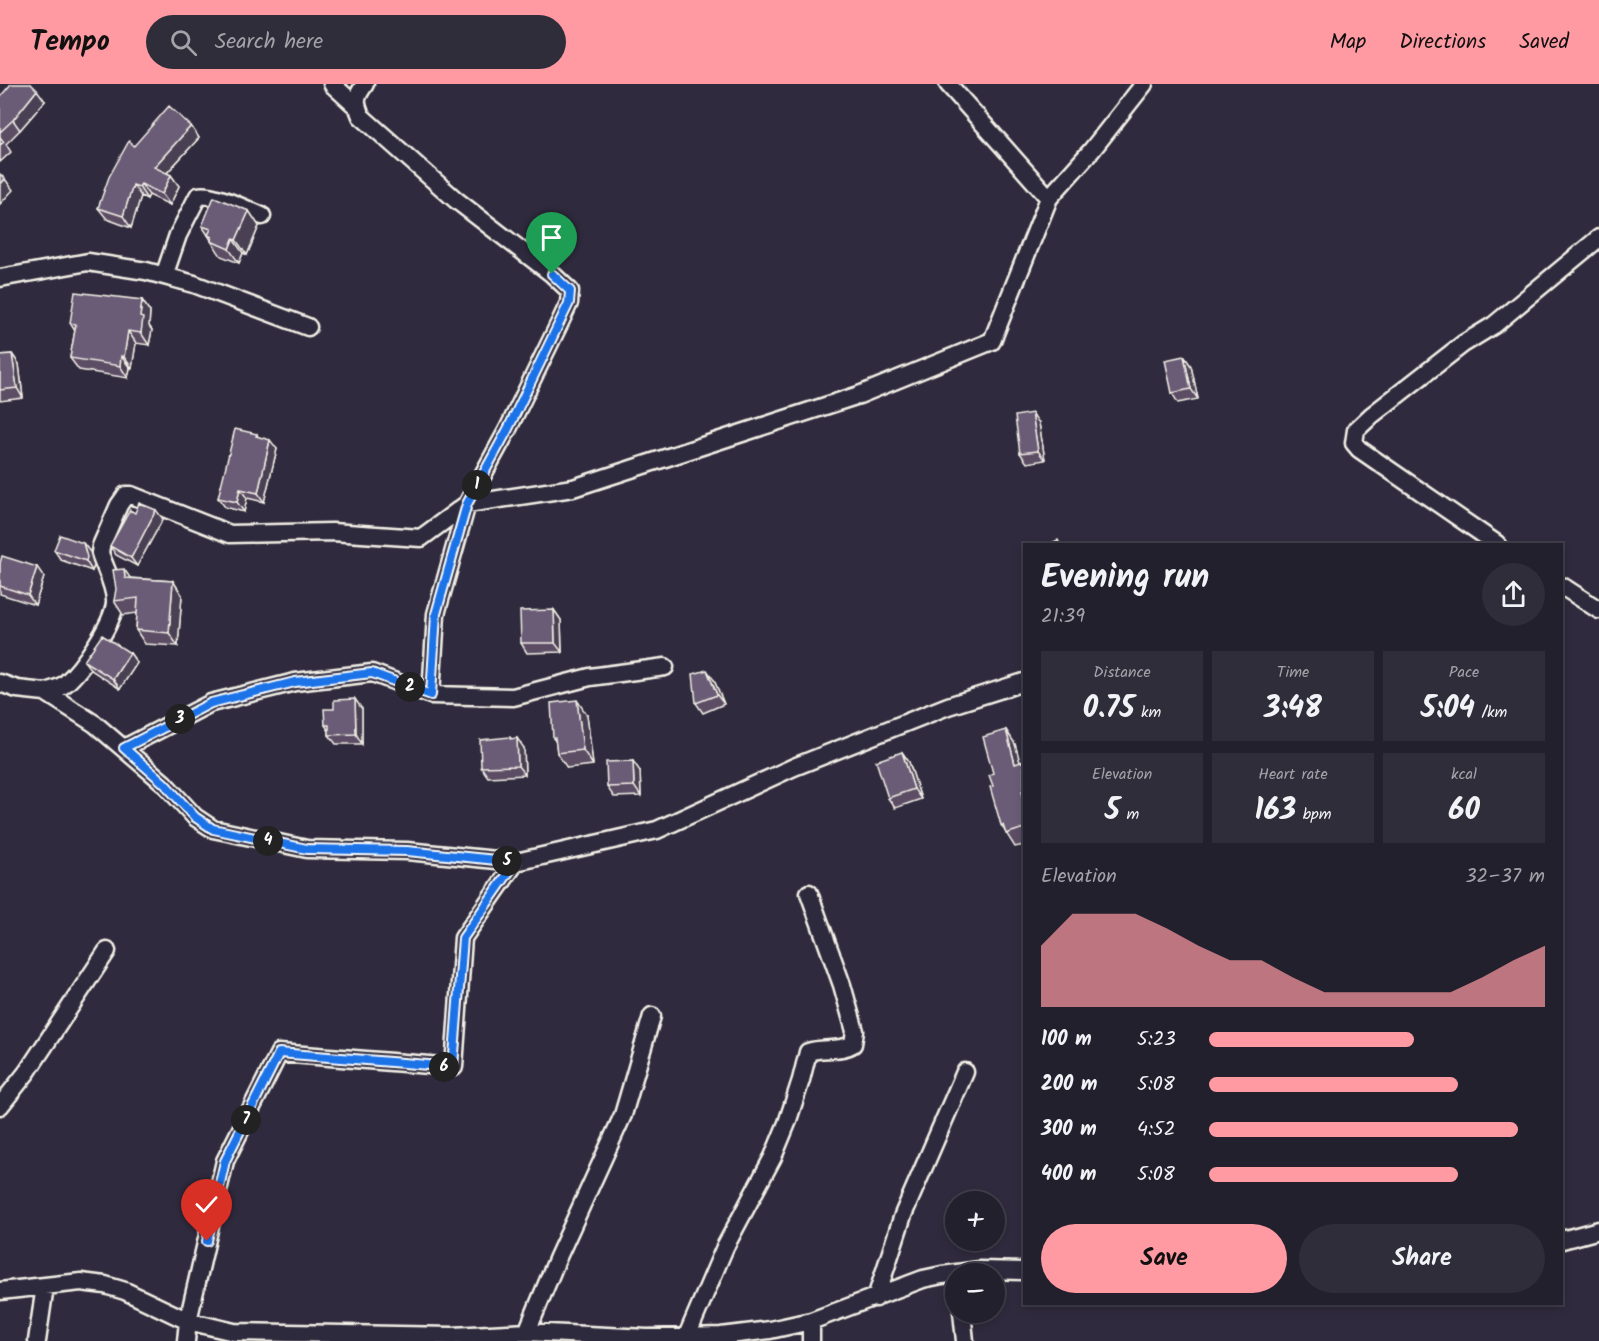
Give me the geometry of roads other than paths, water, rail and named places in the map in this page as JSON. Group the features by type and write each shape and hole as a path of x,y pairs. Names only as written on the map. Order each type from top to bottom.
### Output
{"street":[{"path":"332,84 356,106 361,116 456,200 552,274 570,291 569,303 562,318 508,429 467,504 436,614 431,695"},
{"path":"356,106 356,97 365,84"},
{"path":"948,84 1048,198"},
{"path":"0,683 17,689 45,692 65,685 81,667 111,616 115,604 102,561 101,546 119,505 126,495 230,534 332,532 422,538 467,504 573,488 859,395 992,341 1048,198 1092,151 1144,84"},
{"path":"164,276 178,235 198,196 203,195 220,200 262,216"},
{"path":"1496,543 1359,449 1354,443 1356,430 1372,414 1463,344 1494,325 1599,238"},
{"path":"0,278 88,262 164,276 242,301 308,327"},
{"path":"1563,587 1599,610"},
{"path":"124,748 211,703 295,682 372,673 431,695 513,697 590,676 665,667"},
{"path":"45,692 95,724 164,783 195,817 213,829 307,849 407,851 516,862 657,830 794,767 948,706 1023,682"},
{"path":"186,1341 188,1321 225,1161 279,1053 453,1067 463,938 516,862"},
{"path":"687,1336 725,1247 773,1156 787,1123 808,1052 816,1049 846,1048 853,1044 855,1031 852,1020 809,893"},
{"path":"0,1106 27,1072 107,951"},
{"path":"527,1332 558,1257 623,1115 652,1016"},
{"path":"876,1298 903,1215 965,1072"},
{"path":"1563,1240 1599,1230"},
{"path":"1005,1271 1023,1271"},
{"path":"0,1291 81,1282 105,1285 125,1291 188,1321 234,1332 485,1338 527,1332 647,1340 742,1334 811,1321 923,1279 945,1275"},
{"path":"37,1341 45,1286"},
{"path":"811,1321 811,1341"},
{"path":"963,1323 965,1341"}]}
